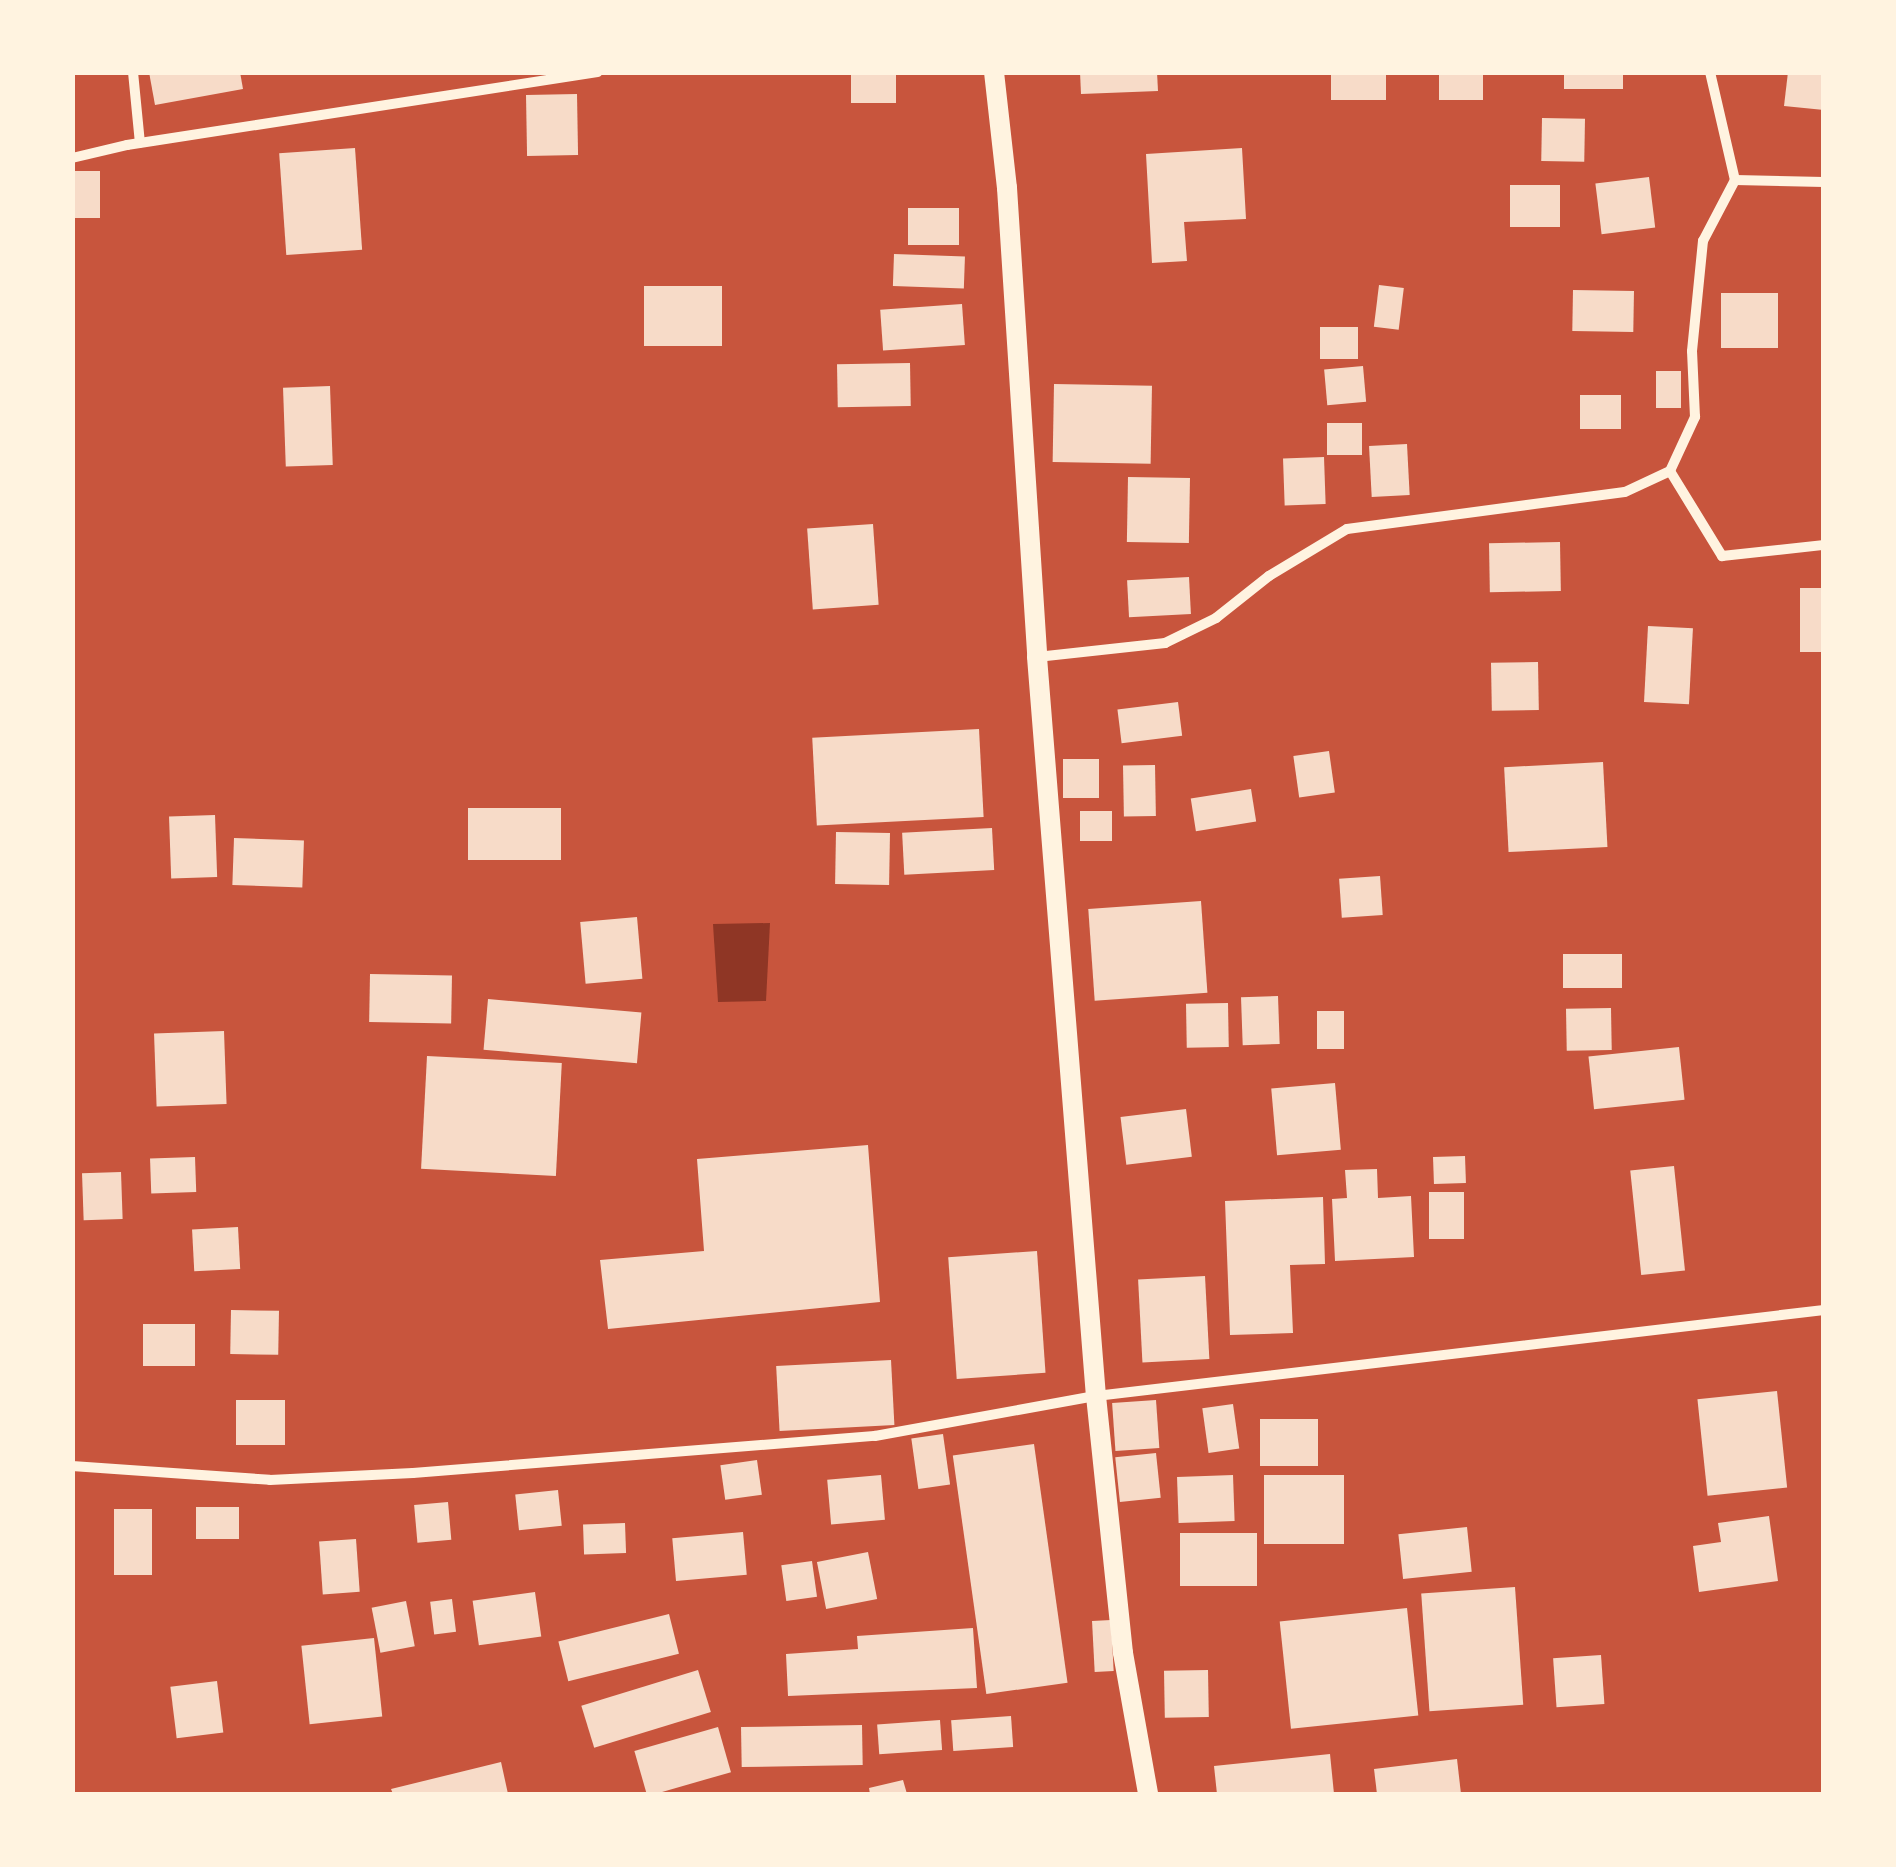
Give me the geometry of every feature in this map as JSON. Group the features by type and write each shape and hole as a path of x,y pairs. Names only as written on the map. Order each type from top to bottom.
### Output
{"main road":[{"path":"994,72 1007,188 1037,657 1096,1396 1123,1653 1148,1794"}],"street":[{"path":"133,72 140,144"},
{"path":"72,158 597,72"},
{"path":"1037,657 1165,642 1216,618 1269,576 1347,529 1624,492 1670,471 1695,417 1692,351 1703,241 1736,180 1710,72"},
{"path":"1736,180 1824,182"},
{"path":"1670,471 1722,556 1824,545"},
{"path":"72,1466 270,1480 413,1473 875,1436 1096,1396 1824,1310"}],"shaded area":[{"path":"770,923 766,1001 718,1002 713,924"}],"building":[{"path":"149,72 240,72 243,89 155,105"},
{"path":"851,72 896,72 896,103 851,103"},
{"path":"1080,72 1157,72 1158,91 1081,94"},
{"path":"1331,72 1386,72 1386,100 1331,100"},
{"path":"1439,72 1483,72 1483,100 1439,100"},
{"path":"1564,72 1623,72 1623,89 1564,89"},
{"path":"1788,72 1824,72 1824,110 1784,106"},
{"path":"577,94 578,155 527,156 526,95"},
{"path":"1542,118 1585,119 1584,162 1541,161"},
{"path":"355,148 362,250 286,255 279,153"},
{"path":"1242,148 1246,219 1184,222 1187,261 1152,263 1146,154"},
{"path":"72,171 100,171 100,218 72,218"},
{"path":"1649,177 1655,228 1602,234 1595,184"},
{"path":"1510,185 1560,185 1560,227 1510,227"},
{"path":"908,208 959,208 959,245 908,245"},
{"path":"894,254 965,256 964,288 893,286"},
{"path":"1379,285 1404,288 1399,330 1374,327"},
{"path":"644,286 722,286 722,346 644,346"},
{"path":"1573,290 1634,291 1633,332 1572,331"},
{"path":"1721,293 1778,293 1778,348 1721,348"},
{"path":"962,304 965,345 883,351 880,310"},
{"path":"1320,327 1358,327 1358,359 1320,359"},
{"path":"910,363 911,406 838,407 837,364"},
{"path":"1363,366 1366,402 1327,405 1324,369"},
{"path":"1656,371 1681,371 1681,408 1656,408"},
{"path":"1054,384 1152,386 1151,464 1053,462"},
{"path":"330,386 333,465 286,467 283,388"},
{"path":"1580,395 1621,395 1621,429 1580,429"},
{"path":"1327,423 1362,423 1362,455 1327,455"},
{"path":"1407,444 1410,495 1372,497 1369,446"},
{"path":"1324,457 1326,504 1285,505 1283,458"},
{"path":"1128,477 1190,478 1189,543 1127,542"},
{"path":"873,524 879,605 813,609 807,529"},
{"path":"1560,542 1561,591 1490,592 1489,543"},
{"path":"1189,577 1191,614 1129,617 1127,580"},
{"path":"1800,588 1824,588 1824,652 1800,652"},
{"path":"1648,626 1693,628 1689,704 1644,702"},
{"path":"1538,662 1539,710 1492,711 1491,663"},
{"path":"1178,702 1182,736 1122,743 1117,709"},
{"path":"979,729 984,817 817,826 812,738"},
{"path":"1329,751 1335,793 1299,798 1293,756"},
{"path":"1063,759 1099,759 1099,798 1063,798"},
{"path":"1603,762 1607,847 1509,852 1504,767"},
{"path":"1155,765 1156,816 1124,817 1123,766"},
{"path":"1251,789 1256,822 1196,831 1191,799"},
{"path":"468,808 561,808 561,860 468,860"},
{"path":"1080,811 1112,811 1112,841 1080,841"},
{"path":"215,815 217,877 171,879 169,817"},
{"path":"992,828 994,870 904,875 902,833"},
{"path":"836,832 890,833 889,885 835,884"},
{"path":"234,838 304,840 302,887 232,885"},
{"path":"1380,876 1383,915 1342,918 1339,879"},
{"path":"1201,901 1207,993 1095,1001 1088,909"},
{"path":"637,917 642,979 586,984 580,922"},
{"path":"1563,954 1622,954 1622,988 1563,988"},
{"path":"370,974 452,975 451,1023 369,1022"},
{"path":"1278,996 1280,1044 1243,1045 1241,997"},
{"path":"488,999 641,1012 637,1063 484,1050"},
{"path":"1228,1003 1229,1047 1187,1048 1186,1004"},
{"path":"1611,1008 1612,1050 1567,1051 1566,1009"},
{"path":"1317,1011 1344,1011 1344,1049 1317,1049"},
{"path":"224,1031 227,1104 157,1106 154,1033"},
{"path":"1679,1047 1685,1100 1594,1109 1588,1057"},
{"path":"427,1056 562,1063 556,1176 421,1169"},
{"path":"1335,1083 1341,1150 1277,1155 1271,1089"},
{"path":"1186,1109 1192,1157 1126,1165 1120,1117"},
{"path":"868,1145 880,1302 608,1329 600,1260 704,1251 697,1159"},
{"path":"1465,1156 1466,1183 1434,1184 1433,1157"},
{"path":"195,1157 196,1192 151,1194 150,1159"},
{"path":"1674,1166 1685,1270 1641,1275 1630,1171"},
{"path":"1377,1169 1378,1198 1411,1196 1414,1257 1335,1261 1332,1199 1347,1198 1345,1170"},
{"path":"121,1172 123,1219 84,1220 82,1173"},
{"path":"1429,1192 1464,1192 1464,1239 1429,1239"},
{"path":"1323,1197 1325,1264 1290,1265 1293,1333 1230,1335 1225,1201"},
{"path":"238,1227 240,1269 194,1271 192,1229"},
{"path":"1037,1251 1046,1373 957,1379 948,1257"},
{"path":"1205,1276 1209,1359 1142,1362 1138,1280"},
{"path":"231,1310 279,1311 278,1355 230,1354"},
{"path":"143,1324 195,1324 195,1366 143,1366"},
{"path":"891,1360 894,1425 780,1431 776,1366"},
{"path":"1777,1391 1787,1487 1708,1496 1697,1399"},
{"path":"236,1400 285,1400 285,1445 236,1445"},
{"path":"1156,1400 1159,1448 1115,1451 1112,1403"},
{"path":"1233,1404 1239,1449 1209,1453 1202,1408"},
{"path":"1260,1419 1318,1419 1318,1466 1260,1466"},
{"path":"943,1434 950,1485 918,1489 911,1438"},
{"path":"1034,1444 1068,1683 986,1694 953,1455"},
{"path":"1156,1453 1161,1498 1120,1502 1115,1457"},
{"path":"757,1460 762,1495 725,1500 720,1465"},
{"path":"881,1475 885,1520 831,1525 827,1480"},
{"path":"1233,1475 1235,1521 1179,1523 1177,1477"},
{"path":"1264,1475 1344,1475 1344,1544 1264,1544"},
{"path":"558,1490 562,1526 519,1530 515,1494"},
{"path":"448,1502 451,1540 417,1543 414,1505"},
{"path":"196,1507 239,1507 239,1539 196,1539"},
{"path":"114,1509 152,1509 152,1575 114,1575"},
{"path":"1769,1516 1778,1581 1699,1592 1693,1546 1721,1542 1718,1523"},
{"path":"625,1523 626,1553 584,1554 583,1524"},
{"path":"1467,1527 1472,1572 1403,1579 1398,1534"},
{"path":"743,1532 747,1575 676,1581 672,1538"},
{"path":"1180,1533 1257,1533 1257,1586 1180,1586"},
{"path":"356,1539 360,1592 323,1594 319,1542"},
{"path":"868,1552 877,1599 826,1609 817,1562"},
{"path":"812,1561 817,1597 786,1601 781,1565"},
{"path":"1515,1587 1523,1705 1429,1711 1421,1594"},
{"path":"535,1592 541,1637 479,1645 473,1601"},
{"path":"452,1599 456,1632 434,1634 430,1602"},
{"path":"406,1601 415,1646 380,1653 372,1608"},
{"path":"1407,1608 1418,1715 1291,1729 1280,1621"},
{"path":"669,1614 679,1654 568,1681 558,1642"},
{"path":"1111,1620 1114,1671 1095,1672 1092,1621"},
{"path":"973,1628 977,1688 788,1696 786,1654 858,1649 857,1636"},
{"path":"374,1638 382,1717 310,1724 301,1646"},
{"path":"1601,1655 1604,1704 1557,1707 1553,1658"},
{"path":"698,1670 711,1712 594,1748 581,1706"},
{"path":"1208,1670 1209,1717 1165,1718 1164,1671"},
{"path":"217,1681 223,1733 177,1738 170,1687"},
{"path":"1011,1716 1013,1747 953,1751 951,1720"},
{"path":"940,1720 942,1750 879,1754 877,1724"},
{"path":"862,1725 863,1765 742,1767 741,1727"},
{"path":"718,1727 731,1772 647,1794 634,1751"},
{"path":"1330,1754 1334,1794 1217,1794 1214,1766"},
{"path":"1457,1759 1461,1794 1377,1794 1374,1769"},
{"path":"501,1762 508,1794 393,1794 391,1789"},
{"path":"903,1780 907,1794 870,1794 869,1788"}]}
